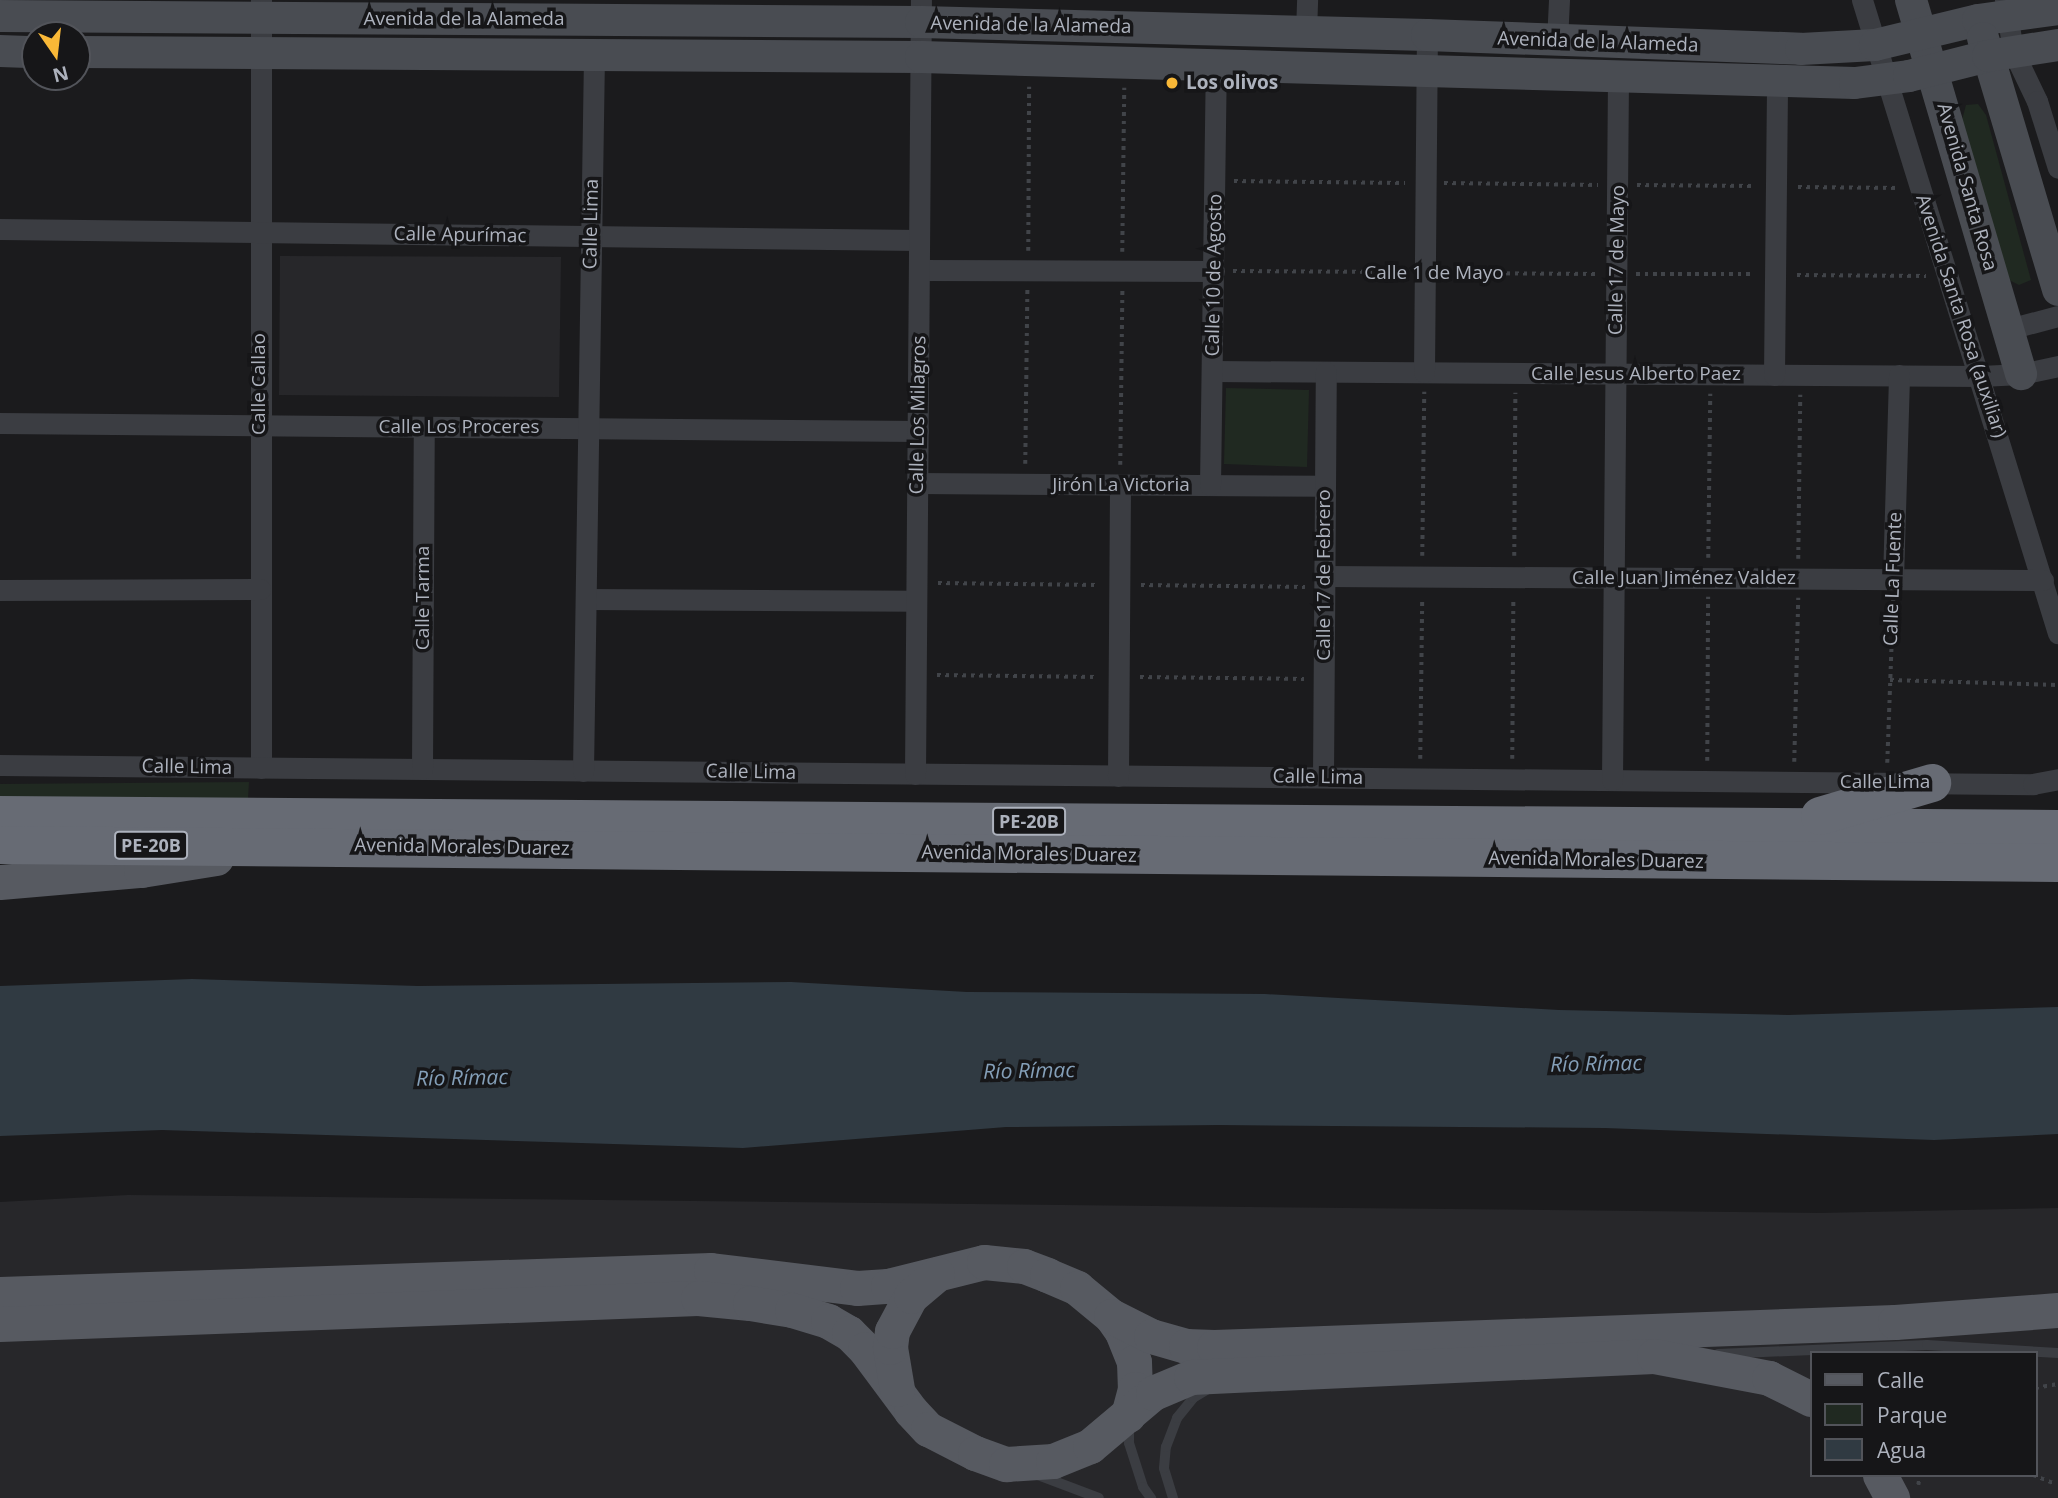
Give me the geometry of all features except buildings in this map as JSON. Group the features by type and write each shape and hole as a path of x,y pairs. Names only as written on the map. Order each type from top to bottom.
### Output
{"highway":[{"path":"1781,828 1932,783"},
{"name":"Avenida Morales Duarez","path":"0,815 2058,829"},
{"name":"Avenida Morales Duarez","path":"0,845 302,845 2058,863"}],"main road":[{"path":"0,882 141,870 302,845"},
{"path":"0,1294 710,1270 857,1288 888,1286 937,1275 962,1265 984,1262 1024,1266 1077,1288 1111,1316 1150,1336 1186,1346 1214,1347 1895,1322 2058,1310"},
{"path":"898,1394 890,1347 892,1331 911,1296 937,1275"},
{"path":"0,1324 698,1298 792,1310 828,1321 849,1333 865,1349 928,1429 975,1453 1006,1464 1034,1464 1070,1455 1090,1446 1153,1393 1191,1377 1654,1356 1769,1378 1810,1398"},
{"path":"1111,1316 1122,1332 1134,1362 1135,1389 1128,1415"},
{"path":"1881,1477 1892,1498"}],"street":[{"path":"1306,32 1307,0"},
{"path":"1557,41 1559,0"},
{"name":"Avenida Santa Rosa (auxiliar)","path":"1862,0 1981,376 2058,633"},
{"name":"Avenida Santa Rosa","path":"1911,0 2021,374"},
{"name":"Avenida de la Alameda","path":"0,16 261,9 921,11 1306,32 1801,49 1875,45 1922,34 1990,9 2058,9"},
{"name":"Calle Callao","path":"261,9 261,768"},
{"path":"1990,9 2058,290"},
{"name":"Calle Los Milagros","path":"915,774 921,11"},
{"path":"1424,372 1427,35"},
{"name":"Avenida de la Alameda","path":"91,52 921,57 1855,83 1886,80 2001,54 2058,45"},
{"path":"0,51 21,52"},
{"path":"2001,54 2037,101 2058,167"},
{"name":"Calle Lima","path":"583,771 594,55"},
{"name":"Calle 10 de Agosto","path":"1210,485 1216,65"},
{"name":"Calle 17 de Mayo","path":"1612,780 1618,75"},
{"path":"1774,374 1777,79"},
{"name":"Calle Apurímac","path":"0,229 919,240"},
{"path":"919,270 1214,271"},
{"path":"2009,329 2058,316"},
{"name":"Calle Jesus Alberto Paez","path":"1213,371 1981,376 2021,374 2058,366"},
{"name":"Calle 17 de Febrero","path":"1322,778 1326,372"},
{"name":"Calle La Fuente","path":"1893,579 1899,375"},
{"name":"Calle Los Proceres","path":"0,423 918,431"},
{"name":"Calle Tarma","path":"422,769 424,427"},
{"name":"Jirón La Victoria","path":"917,483 1325,486"},
{"path":"1118,776 1120,485"},
{"name":"Calle Juan Jiménez Valdez","path":"1324,576 2043,580"},
{"path":"0,590 260,589"},
{"path":"586,599 916,601"},
{"name":"Calle Lima","path":"0,765 1932,783 2056,781"}],"lane":[{"path":"1654,1356 1927,1345 2025,1351"},
{"path":"2037,1352 2058,1353"},
{"path":"1172,1498 1164,1468 1166,1447 1178,1418 1193,1398 1230,1377"},
{"path":"1128,1415 1129,1443 1143,1487 1151,1498"},
{"path":"1006,1464 1099,1498"}],"path":[{"path":"1025,484 1029,60"},
{"path":"1215,181 1920,188"},
{"name":"Calle 1 de Mayo","path":"1214,271 1948,276"},
{"name":"Calle La Fuente","path":"1887,782 1893,579"},
{"path":"1890,680 2058,685"},
{"path":"2037,1388 2058,1384"},
{"path":"2037,1477 2053,1483"}],"shaded area":[{"path":"280,256 561,257 559,397 279,395"},
{"path":"128,1195 1820,1213 2058,1208 2058,1498 0,1498 0,1202"}],"green space":[{"path":"1978,104 1986,115 2031,280 2019,285 2003,277 1962,120 1966,105"},
{"path":"1226,388 1309,390 1307,467 1224,464"},
{"path":"249,782 248,798 0,800 0,784"}],"water":[{"name":"Río Rímac","path":"192,979 418,986 791,982 967,992 1265,994 1559,1010 1788,1015 2058,1007 2058,1134 1934,1140 1605,1128 1219,1125 1006,1127 743,1148 162,1130 0,1136 0,986"}],"place":[{"name":"Los olivos","path":"1172,83"}]}
